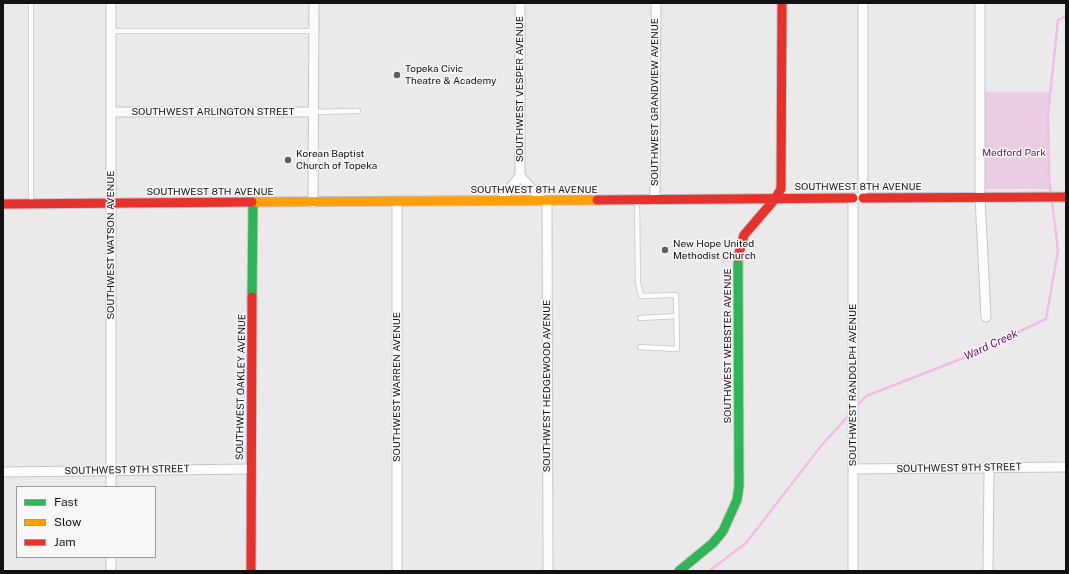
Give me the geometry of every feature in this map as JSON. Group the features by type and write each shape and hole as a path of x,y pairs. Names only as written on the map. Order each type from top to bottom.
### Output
{"street":[{"name":"SOUTHWEST WATSON AVENUE","path":"111,3 111,486"},
{"path":"313,203 314,3"},
{"name":"SOUTHWEST VESPER AVENUE","path":"500,201 520,176 520,3"},
{"name":"SOUTHWEST GRANDVIEW AVENUE","path":"655,200 656,3"},
{"name":"SOUTHWEST WEBSTER AVENUE","path":"679,571 713,543 722,531 737,500 739,486 740,246 744,235 775,199 781,189 782,3"},
{"path":"863,3 863,198"},
{"path":"980,3 980,197 986,317"},
{"name":"SOUTHWEST ARLINGTON STREET","path":"111,112 314,112"},
{"name":"SOUTHWEST VESPER AVENUE","path":"520,176 545,201"},
{"name":"SOUTHWEST 8TH AVENUE","path":"3,204 1066,197"},
{"name":"SOUTHWEST RANDOLPH AVENUE","path":"853,198 853,571"},
{"name":"SOUTHWEST HEDGEWOOD AVENUE","path":"545,201 548,571"},
{"name":"SOUTHWEST WARREN AVENUE","path":"397,202 397,571"},
{"name":"SOUTHWEST OAKLEY AVENUE","path":"251,571 253,203"},
{"name":"SOUTHWEST 9TH STREET","path":"853,469 1066,467"},
{"path":"988,571 989,468"},
{"name":"SOUTHWEST 9TH STREET","path":"3,472 251,469"},
{"path":"111,558 111,571"}],"lane":[{"path":"31,3 32,204"},
{"path":"111,31 314,32"},
{"path":"314,112 358,111"},
{"path":"637,200 638,284 641,296 676,295 677,349 640,347"},
{"path":"640,318 676,316"}],"green space":[{"name":"Medford Park","path":"980,92 1050,92 1048,114 1050,189 980,189"}],"waterway":[{"name":"Ward Creek","path":"1051,194 1049,176 1048,114 1058,20 1066,16"},
{"name":"Ward Creek","path":"855,408 866,396 961,359 1046,319 1058,251 1052,201"},
{"name":"Ward Creek","path":"709,571 746,543 821,446 851,413"}],"traffic: fast":[{"path":"252,297 253,203"},
{"path":"679,571 713,543 723,531 737,500 739,486 738,257"}],"traffic: slow":[{"path":"252,202 597,200"}],"traffic: jam":[{"path":"738,257 744,235 775,199 781,189 782,3"},
{"path":"863,198 1066,197"},
{"path":"597,200 853,198"},
{"path":"3,204 252,202"},
{"path":"251,571 252,297"}],"place":[{"name":"Topeka Civic Theatre & Academy","path":"397,75"},
{"name":"Korean Baptist Church of Topeka","path":"288,160"},
{"name":"New Hope United Methodist Church","path":"665,250"}]}
